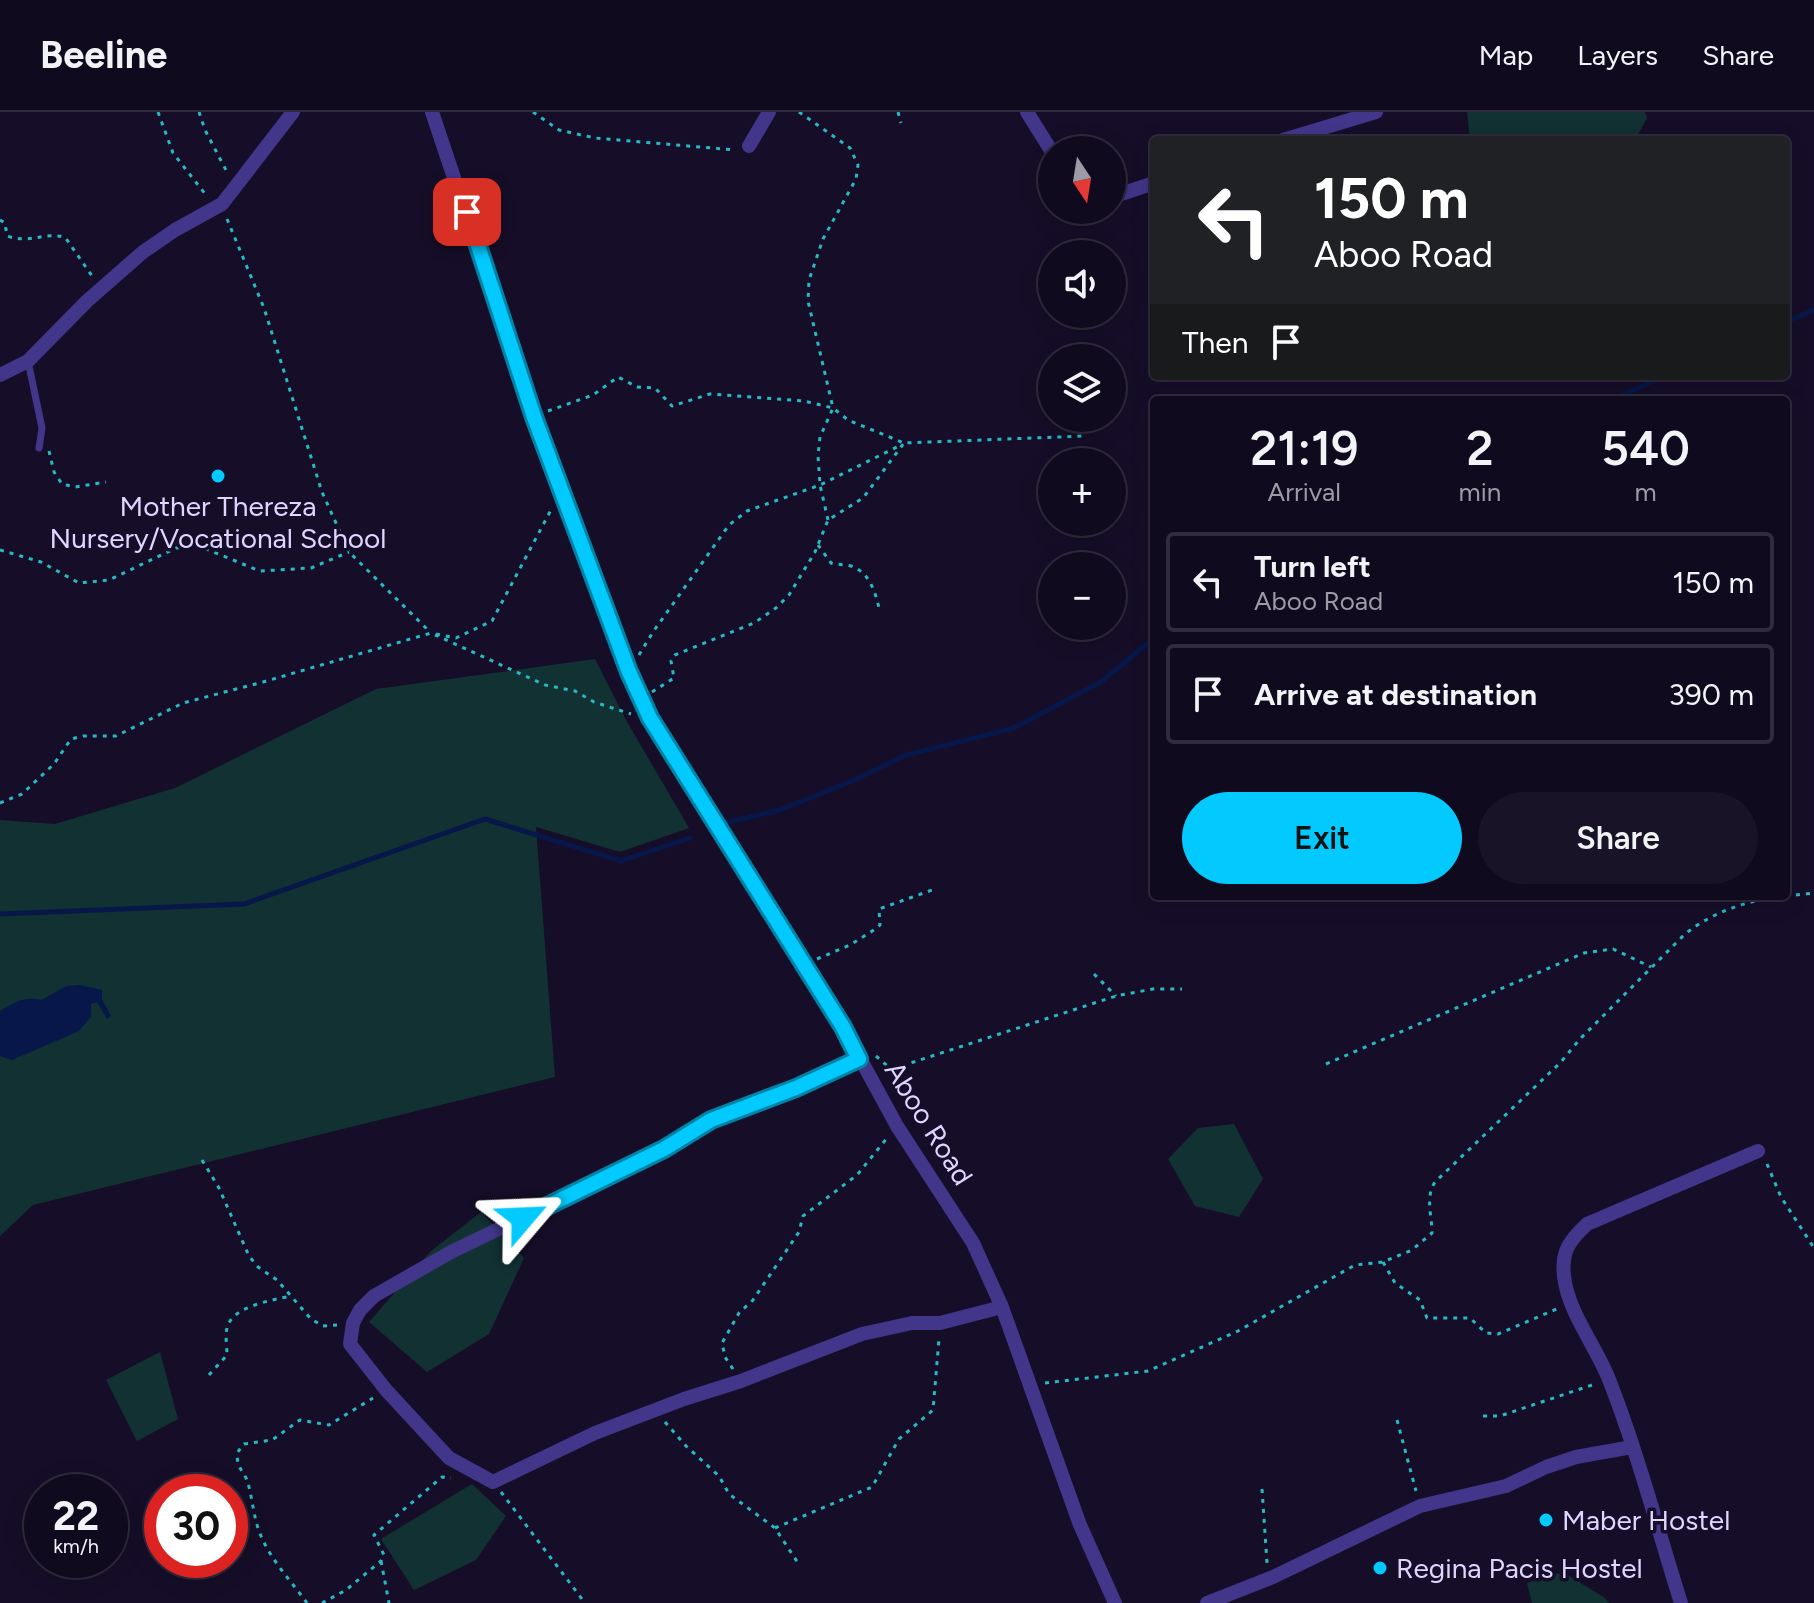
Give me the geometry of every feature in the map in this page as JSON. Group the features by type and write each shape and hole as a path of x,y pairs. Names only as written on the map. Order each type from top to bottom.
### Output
{"street":[{"path":"0,375 28,361 143,252 219,205 293,112"},
{"name":"Aboo Road","path":"432,112 534,417 641,699 843,1027 897,1126 973,1243 1002,1307 1080,1525 1115,1603"},
{"path":"749,146 769,112"},
{"path":"1027,112 1042,136"},
{"path":"1296,136 1376,112"},
{"path":"1126,192 1150,184"},
{"path":"859,1059 796,1088 711,1120 664,1149 451,1252 374,1296 360,1310 353,1323 350,1344 386,1390 449,1458 493,1482 595,1433 862,1334 912,1323 940,1323 1002,1307"},
{"path":"1681,1603 1610,1381 1571,1303 1564,1278 1563,1256 1569,1241 1587,1224 1758,1151"},
{"path":"1207,1603 1273,1577 1420,1506 1506,1486 1576,1457 1632,1447"}],"lane":[{"path":"28,361 42,428 39,448"}],"path":[{"path":"158,112 173,153 219,205 269,321 322,492 349,552 431,633 545,685 575,691 621,712 650,718"},
{"path":"199,112 230,181 238,184"},
{"path":"533,112 559,130 595,138 737,151 749,146"},
{"path":"641,699 674,678 671,661 675,655 754,623 776,608 789,595 818,545 828,520 820,485 820,437 833,408 808,301 809,280 823,239 856,179 858,165 850,148 799,112"},
{"path":"898,112 901,123"},
{"path":"0,220 5,223 7,236 24,241 53,234 65,237 101,289"},
{"path":"534,417 593,395 618,377 637,387 655,388 672,406 710,394 804,401 833,408 848,420 904,443"},
{"path":"42,428 54,472 62,484 75,487 106,482"},
{"path":"629,672 653,632 729,525 747,511 820,485 904,443 1084,436"},
{"path":"828,520 863,498 904,443"},
{"path":"0,803 22,794 54,764 71,739 116,736 183,703 431,633 456,638 492,621 562,490"},
{"path":"818,545 831,563 853,567 868,579 879,608"},
{"path":"0,550 41,562 79,583 109,580 176,548 201,547 260,571 311,568 349,552"},
{"path":"802,964 825,957 877,928 880,925 879,909 935,889"},
{"path":"1790,896 1814,893"},
{"path":"1029,1385 1148,1371 1238,1331 1355,1265 1383,1262 1412,1250 1432,1233 1429,1201 1435,1182 1560,1063 1651,967 1701,921 1766,900"},
{"path":"1326,1064 1584,953 1613,949 1651,967"},
{"path":"1094,974 1116,996"},
{"path":"868,1076 1116,996 1153,989 1182,989"},
{"path":"741,1381 725,1357 722,1343 739,1313 763,1286 799,1232 803,1216 857,1175 897,1126"},
{"path":"1758,1151 1781,1197 1814,1248"},
{"path":"202,1160 219,1188 249,1256 311,1319 323,1326 353,1323"},
{"path":"1383,1262 1395,1283 1420,1300 1427,1318 1470,1318 1486,1333 1498,1334 1571,1303"},
{"path":"209,1375 227,1355 227,1327 231,1320 251,1305 291,1296"},
{"path":"775,1528 872,1487 899,1439 933,1410 940,1323"},
{"path":"1483,1416 1500,1416 1583,1387 1610,1381"},
{"path":"307,1603 260,1535 248,1483 237,1466 237,1453 244,1444 272,1440 300,1420 329,1425 386,1390"},
{"path":"654,1410 686,1446 719,1476 729,1494 775,1528 800,1566"},
{"path":"1397,1420 1420,1506"},
{"path":"322,1603 346,1590 381,1561 384,1555 374,1535 442,1477 455,1478"},
{"path":"493,1482 585,1603"},
{"path":"1262,1489 1267,1568 1273,1577"},
{"path":"381,1561 389,1603"}],"green space":[{"path":"1467,112 1645,112 1647,118 1637,136 1470,136"},
{"path":"595,659 626,720 689,828 620,852 536,827 555,1077 33,1205 0,1236 0,820 55,824 175,788 376,689"},
{"path":"1234,1124 1263,1179 1239,1217 1195,1206 1168,1159 1198,1128"},
{"path":"481,1212 524,1258 489,1334 427,1372 369,1322 431,1251"},
{"path":"160,1352 178,1419 137,1441 106,1380"},
{"path":"472,1484 506,1516 476,1560 414,1590 381,1539"},
{"path":"1563,1572 1609,1603 1532,1603 1527,1583"}],"shaded area":[{"path":"80,985 102,990 102,999 111,1016 107,1019 97,1002 91,1004 91,1017 79,1031 12,1060 0,1056 0,1011 20,1001 42,1000 66,986"}],"waterway":[{"path":"1790,320 1814,310"},
{"path":"1621,396 1655,380"},
{"path":"724,823 780,810 906,755 1014,728 1101,682 1150,641"},
{"path":"0,914 244,904 485,819 621,861 690,838"}],"place":[{"name":"Mother Thereza Nursery/Vocational School","path":"218,476"},
{"name":"Maber Hostel","path":"1546,1520"},
{"name":"Regina Pacis Hostel","path":"1380,1568"}],"route":[{"path":"467,212 534,417 629,672 650,718 843,1027 859,1059 796,1088 711,1120 664,1149 523,1218"}]}
